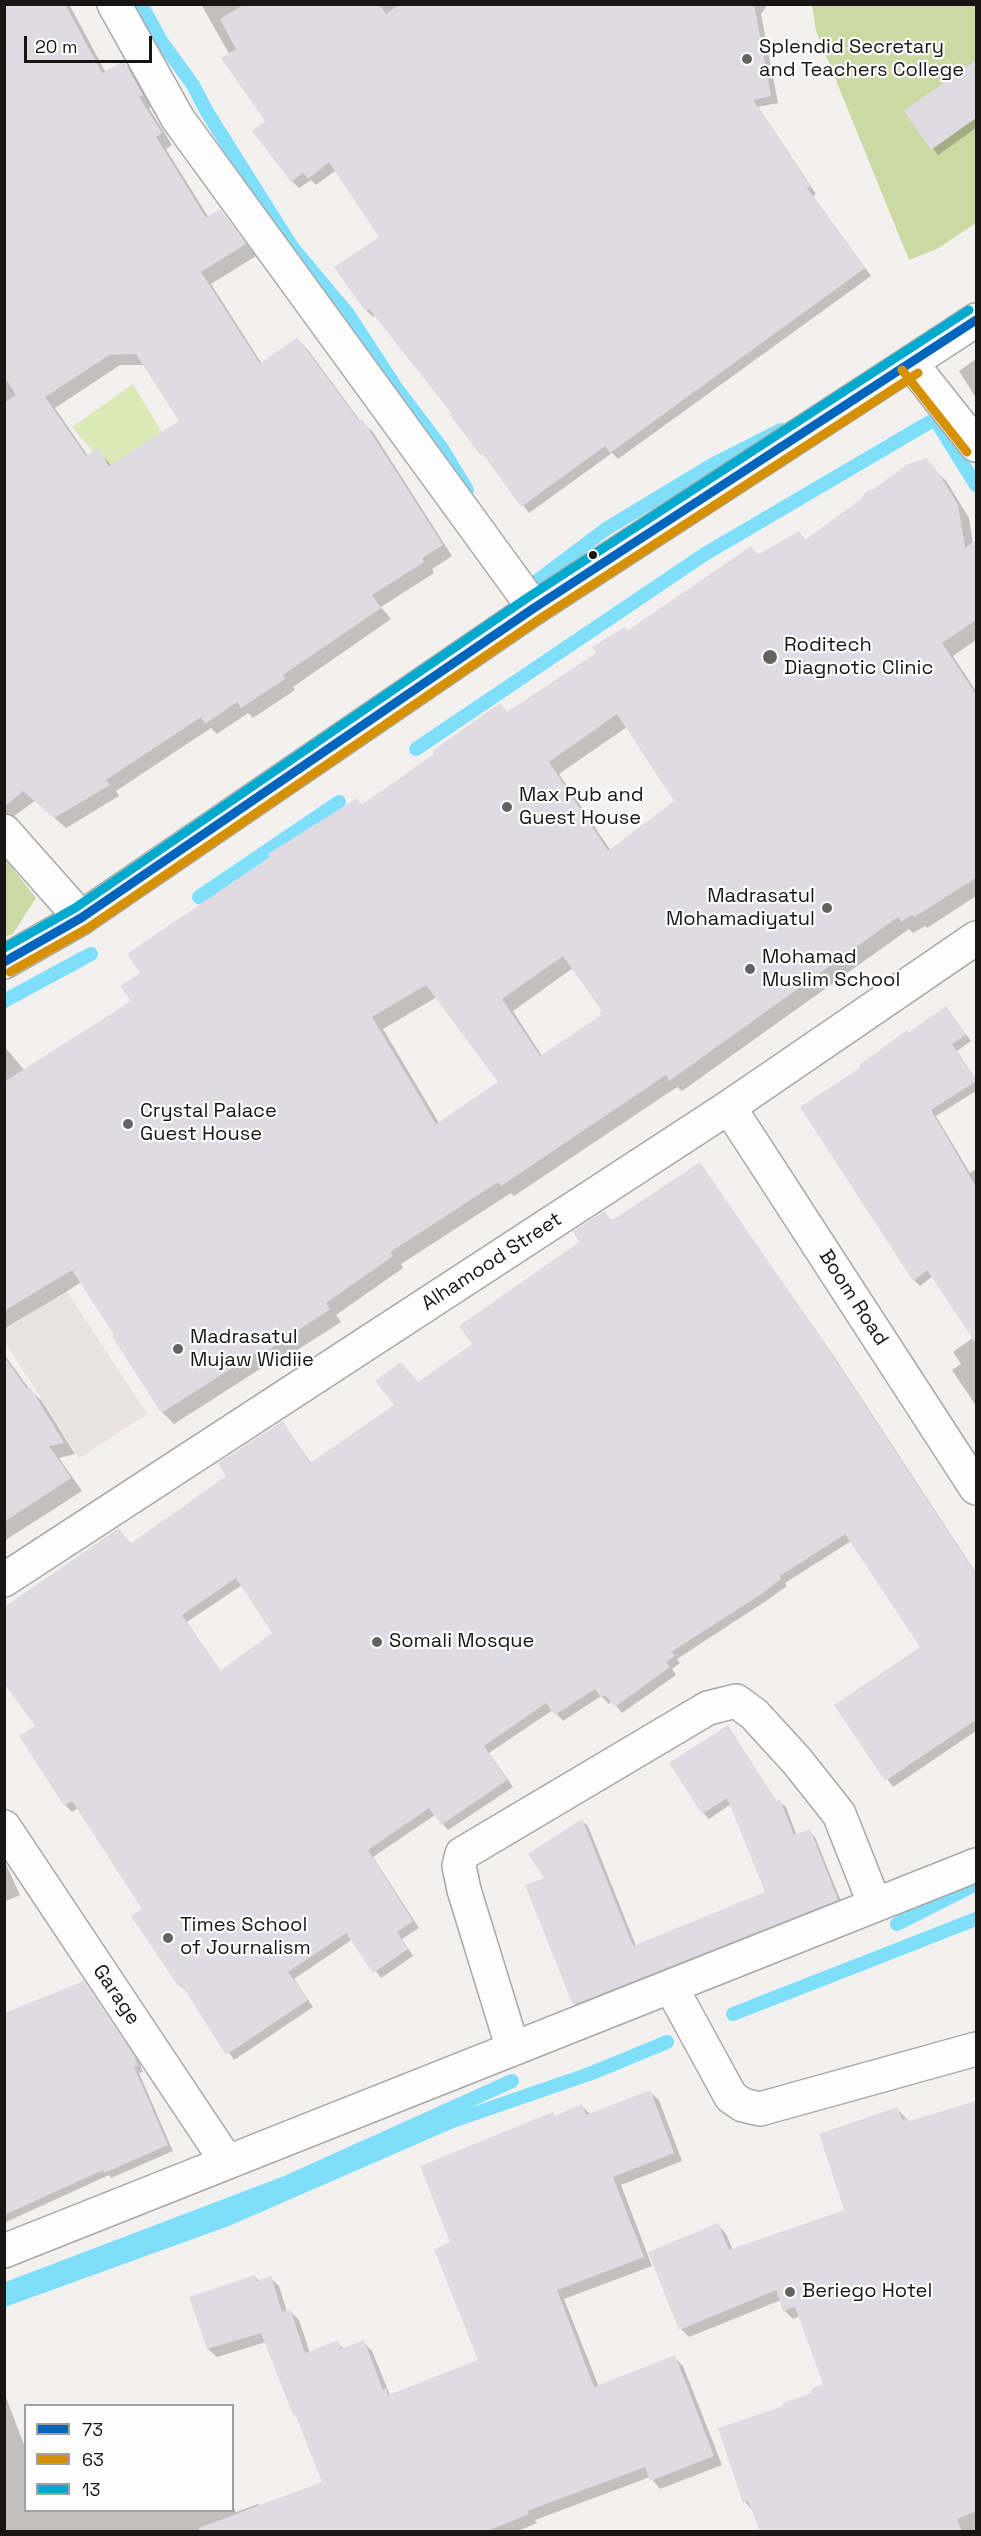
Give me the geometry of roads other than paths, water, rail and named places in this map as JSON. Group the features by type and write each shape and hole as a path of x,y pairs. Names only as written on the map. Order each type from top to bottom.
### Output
{"street":[{"path":"114,4 178,119 534,608"},
{"path":"4,962 81,918 534,608 976,320"},
{"path":"911,363 976,445"},
{"path":"4,831 81,918"},
{"name":"Alhamood Street","path":"4,1580 729,1107 976,938"},
{"name":"Boom Road","path":"729,1107 976,1488"},
{"path":"513,2049 464,1890 459,1866 462,1854 708,1708 736,1701 754,1714 797,1761 839,1814 874,1905"},
{"name":"Garage","path":"4,1827 227,2162"},
{"path":"4,2251 976,1865"},
{"path":"671,1987 731,2097 743,2105 760,2109 976,2049"}],"waterway":[{"path":"141,4 161,41 193,85 207,112 292,247 348,314 397,389 443,450 467,490"},
{"path":"416,749 705,554 935,419 976,485"},
{"path":"522,584 525,590 606,529 712,465 781,430"},
{"path":"199,897 339,802"},
{"path":"4,1001 91,954"},
{"path":"897,1924 976,1884"},
{"path":"733,2014 976,1919"},
{"path":"4,2300 225,2220 450,2122 592,2073 667,2042"},
{"path":"4,2290 288,2182 512,2081"}],"place":[{"name":"Splendid Secretary and Teachers College","path":"747,59"},
{"name":"Roditech Diagnotic Clinic","path":"770,657"},
{"name":"Max Pub and Guest House","path":"507,807"},
{"name":"Madrasatul Mohamadiyatul","path":"827,908"},
{"name":"Mohamad Muslim School","path":"750,969"},
{"name":"Crystal Palace Guest House","path":"128,1124"},
{"name":"Madrasatul Mujaw Widiie","path":"178,1349"},
{"name":"Somali Mosque","path":"377,1642"},
{"name":"Times School of Journalism","path":"168,1938"},
{"name":"Beriego Hotel","path":"790,2292"}]}
